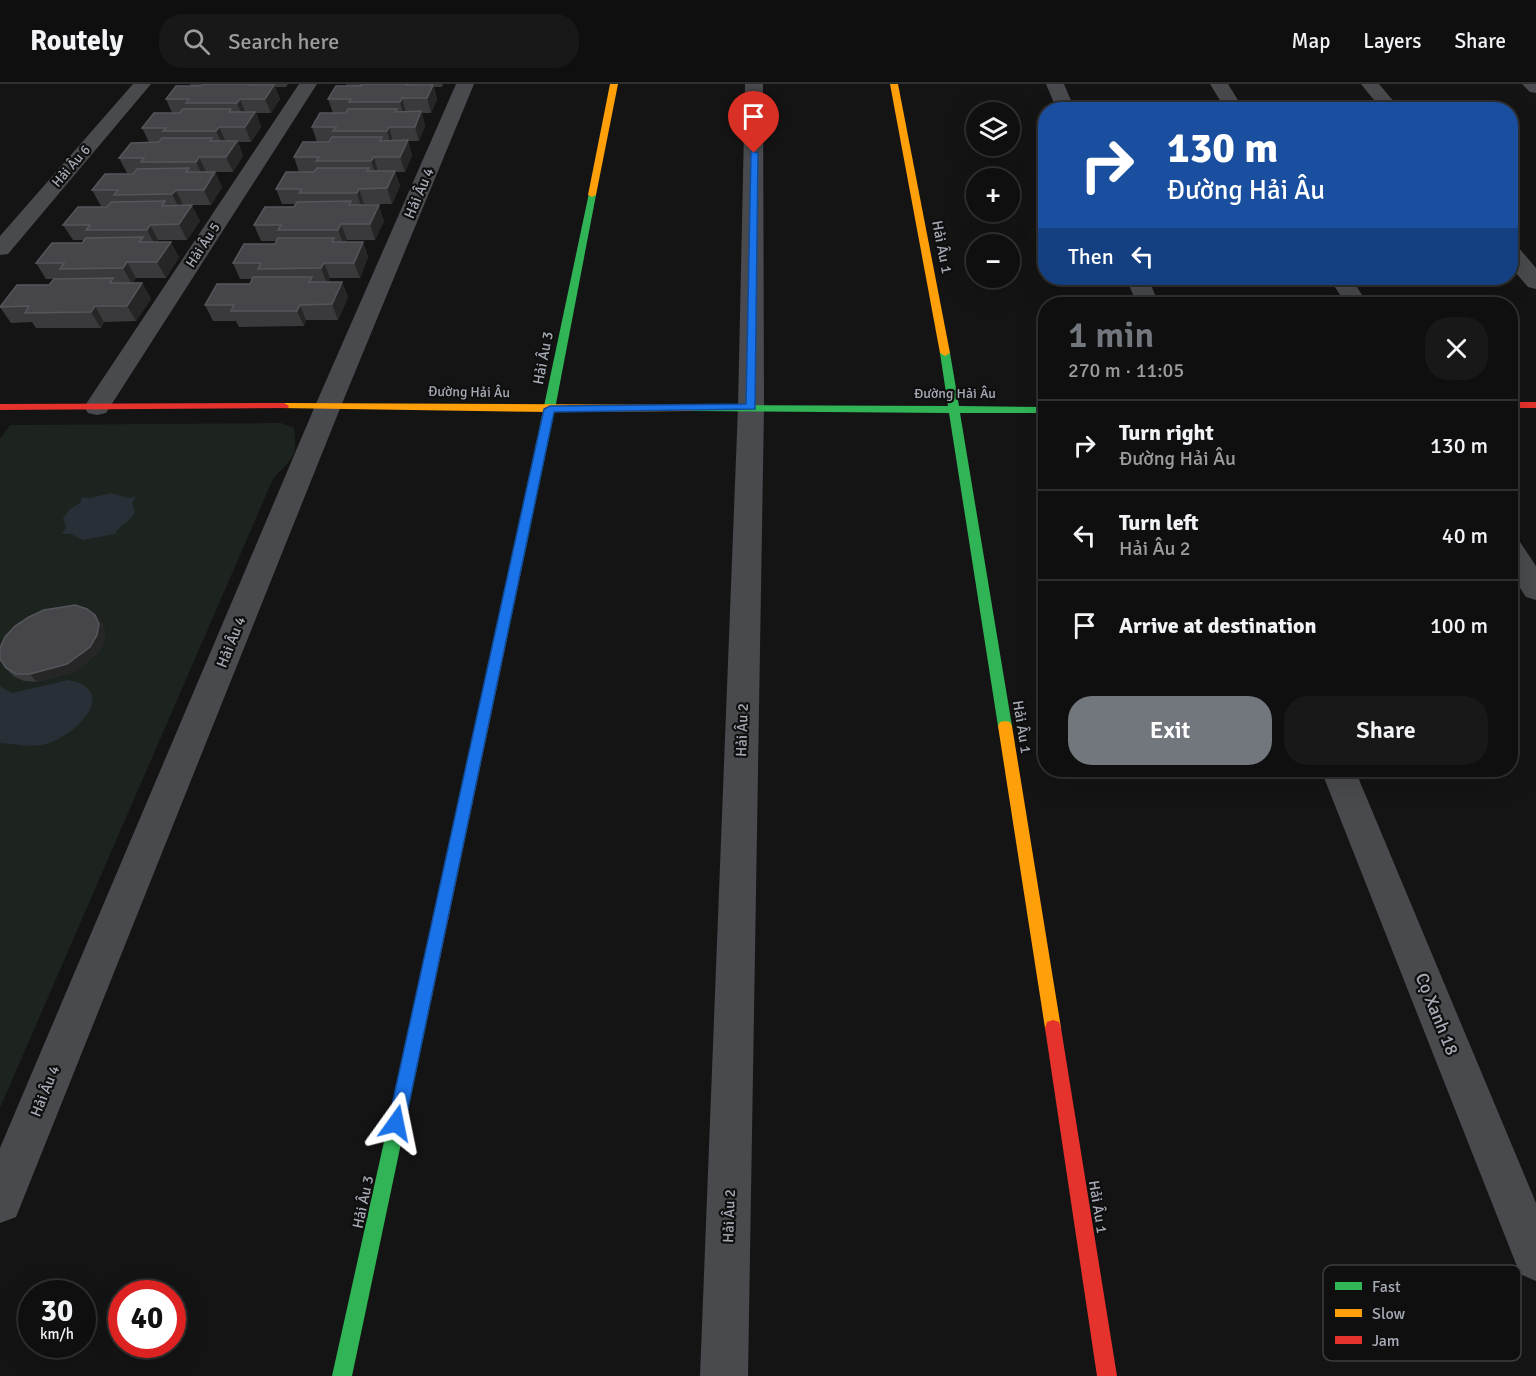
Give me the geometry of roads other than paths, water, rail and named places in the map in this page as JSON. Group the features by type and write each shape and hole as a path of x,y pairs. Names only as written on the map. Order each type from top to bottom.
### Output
{"street":[{"name":"Hải Âu 6","path":"0,249 142,84"},
{"name":"Hải Âu 5","path":"97,407 308,84"},
{"name":"Hải Âu 4","path":"0,1201 328,406 465,84"},
{"name":"Hải Âu 3","path":"342,1376 550,409 614,84"},
{"name":"Hải Âu 2","path":"724,1376 751,407 754,84"},
{"name":"Hải Âu 1","path":"894,84 956,410 1107,1376"},
{"path":"1055,84 1063,102"},
{"path":"1219,84 1230,102"},
{"path":"1370,84 1385,102"},
{"path":"1532,84 1536,88"},
{"path":"1518,261 1536,282"},
{"path":"1518,405 1536,405"},
{"name":"Đường Hải Âu","path":"0,407 328,406 550,409 751,407 1038,410"},
{"path":"1518,561 1536,589"},
{"name":"Cọ Xanh 18","path":"1341,777 1536,1258"}]}
